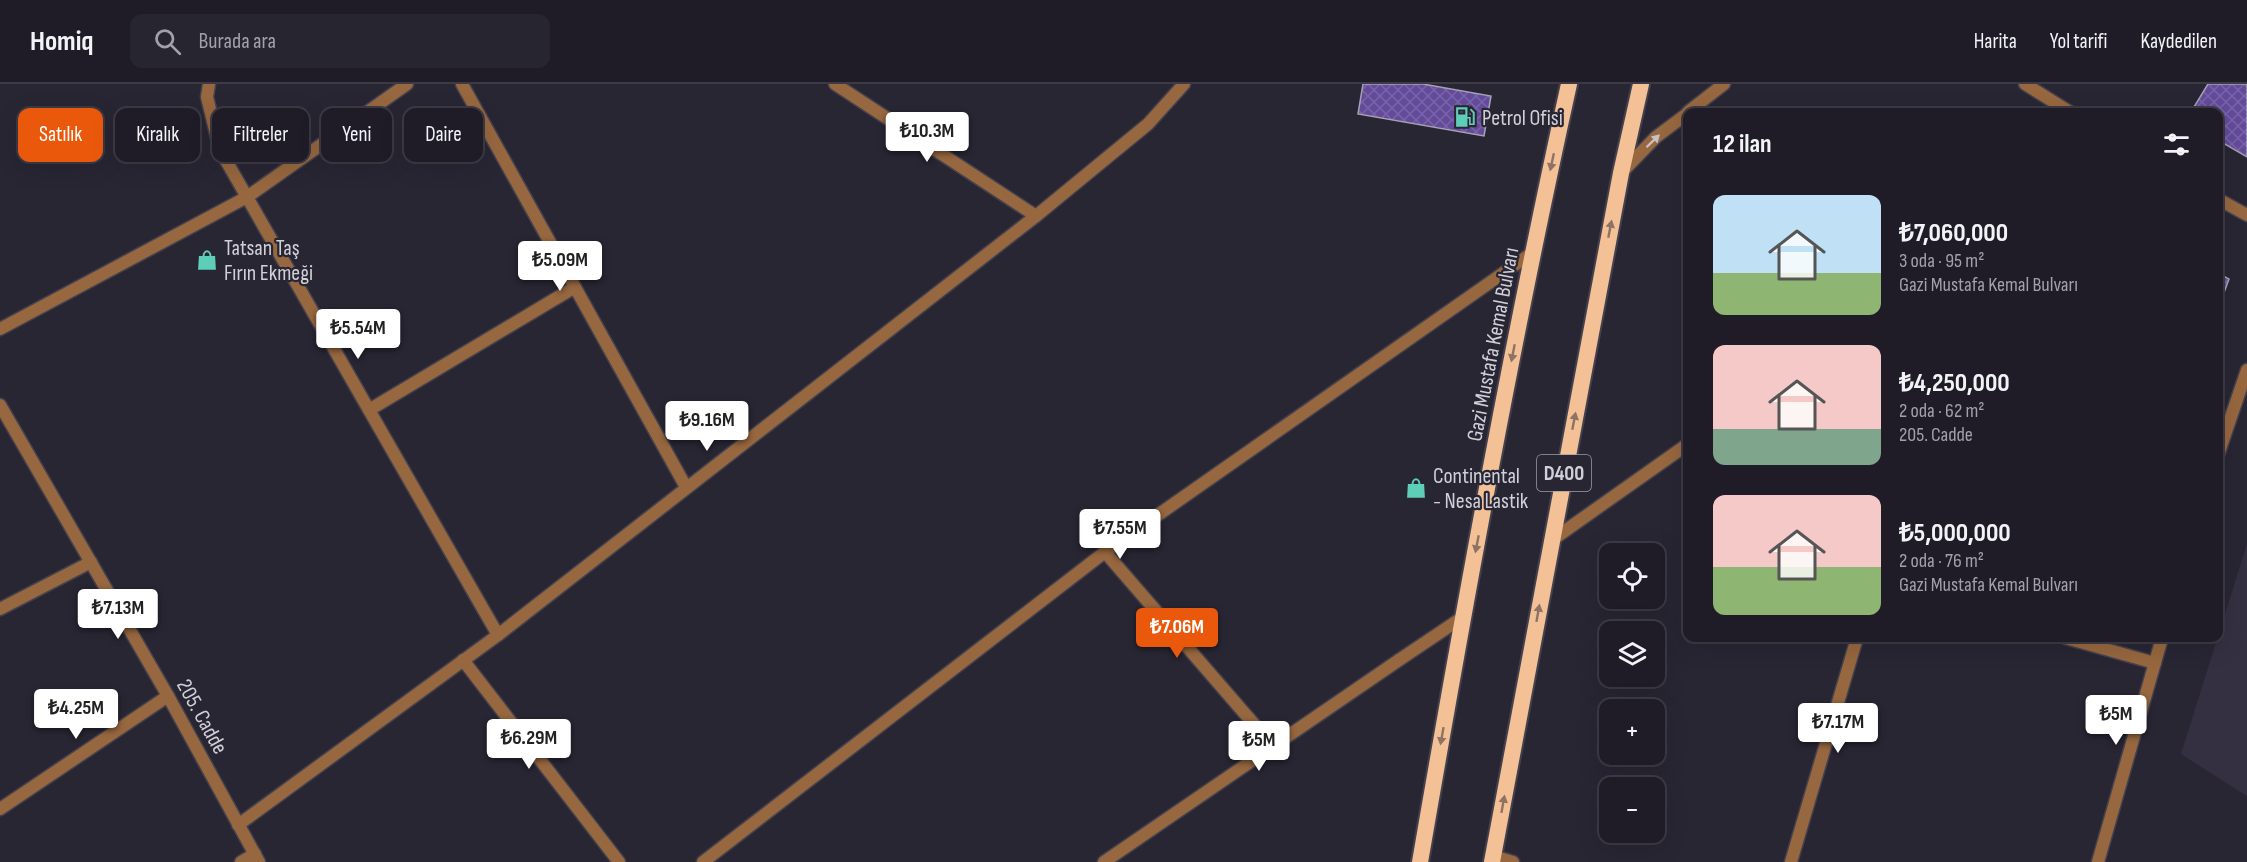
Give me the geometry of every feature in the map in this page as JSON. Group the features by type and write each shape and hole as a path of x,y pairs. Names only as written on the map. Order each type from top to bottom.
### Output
{"highway":[{"name":"Gazi Mustafa Kemal Bulvarı","path":"1420,862 1463,618 1532,253 1569,84"},
{"name":"D400","path":"1493,859 1621,173 1641,84"}],"street":[{"path":"209,84 207,97 220,150 498,635"},
{"path":"0,329 247,197 407,84"},
{"path":"462,84 687,487"},
{"path":"835,84 1036,216"},
{"path":"238,825 498,635 1036,216 1148,124 1184,84"},
{"path":"1694,108 1724,84"},
{"path":"2025,84 2064,108"},
{"path":"1621,173 1656,137 1683,117"},
{"path":"2223,203 2247,215"},
{"path":"703,862 1105,552 1532,253"},
{"path":"369,410 575,287"},
{"path":"2223,440 2247,370"},
{"name":"205. Cadde","path":"0,405 168,696 257,858"},
{"path":"1552,540 1683,448"},
{"path":"1105,552 1272,746"},
{"path":"0,609 91,562"},
{"path":"1104,862 1463,618"},
{"path":"1791,862 1856,642"},
{"path":"2080,642 2155,663"},
{"path":"2098,862 2161,642"},
{"path":"463,660 619,862"},
{"path":"0,809 168,696"},
{"path":"241,862 257,858"},
{"path":"1493,859 1513,862"}],"shaded area":[{"path":"2247,544 2247,796 2181,754 2216,642 2223,642 2223,620"}],"building":[{"path":"1363,84 1423,84 1491,96 1484,136 1358,114"},
{"path":"2208,84 2247,84 2247,157 2223,143 2223,108 2193,108"},
{"path":"2223,276 2229,279 2223,295"}],"place":[{"name":"Petrol Ofisi","path":"1465,117"},
{"name":"Tatsan Taş Fırın Ekmeği","path":"207,260"},
{"name":"Continental - Nesa Lastik","path":"1416,488"}]}
